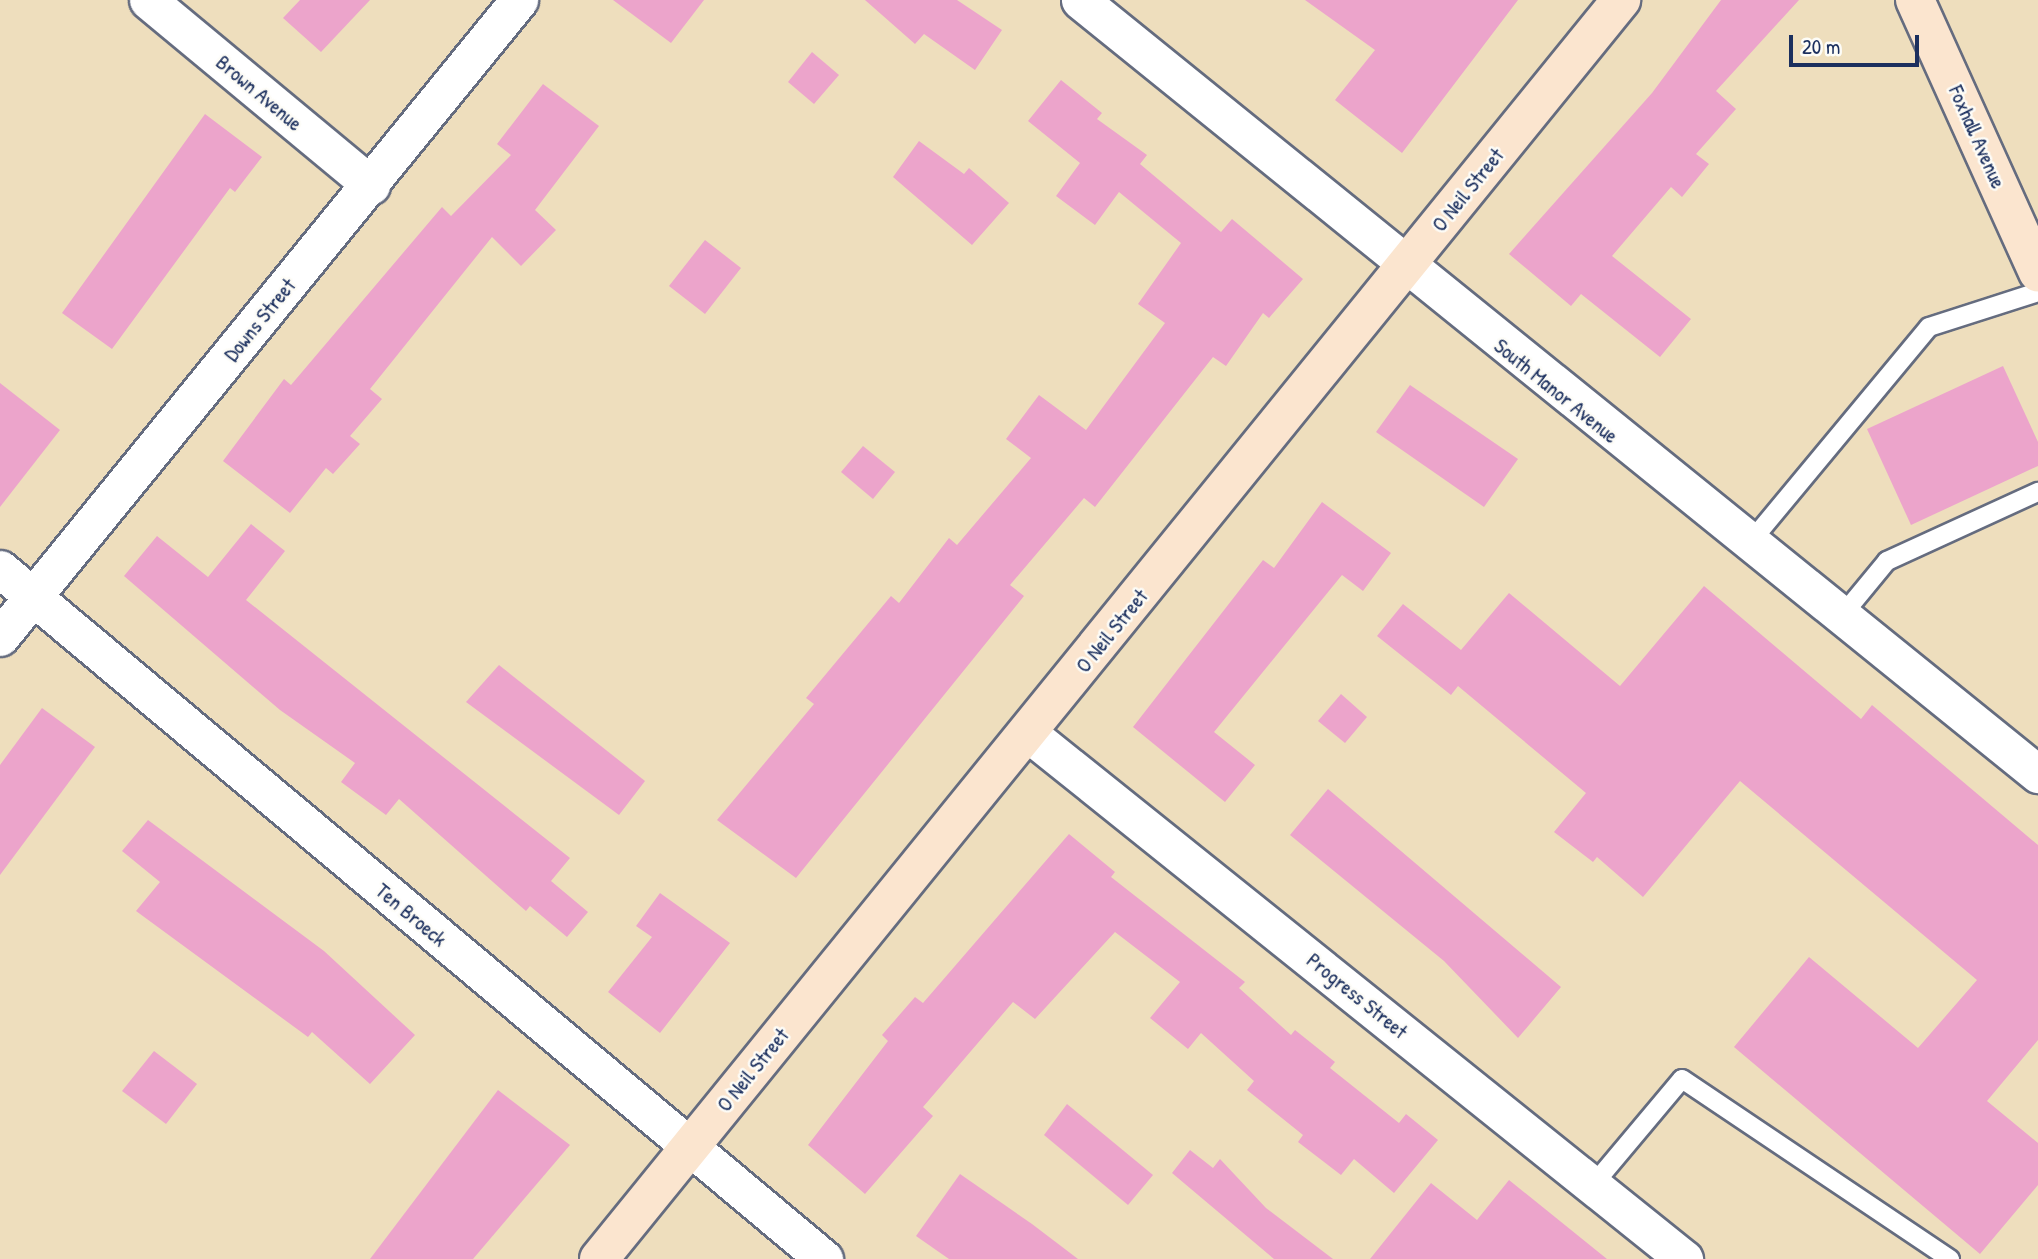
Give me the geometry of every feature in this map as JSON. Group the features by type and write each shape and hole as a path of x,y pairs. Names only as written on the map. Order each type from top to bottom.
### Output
{"street":[{"name":"Brown Avenue","path":"148,0 371,185"},
{"name":"Downs Street","path":"0,637 371,185 519,0"},
{"name":"South Manor Avenue","path":"1080,0 1405,268 1748,545 2038,774"},
{"name":"O Neil Street","path":"599,1259 1621,0"},
{"name":"Foxhall Avenue","path":"1915,0 2038,273"},
{"name":"Ten Broeck","path":"0,569 688,1150 824,1259"},
{"name":"Progress Street","path":"1028,733 1684,1259"}],"lane":[{"path":"1748,545 1929,327 2038,292"},
{"path":"1840,618 1887,561 2038,492"},
{"path":"1593,1185 1682,1079 1950,1259"}],"building":[{"path":"300,0 370,0 321,52 283,18"},
{"path":"613,0 704,0 671,43"},
{"path":"865,0 957,0 1002,30 975,70 924,34 915,44"},
{"path":"1305,0 1518,0 1402,153 1335,100 1375,50"},
{"path":"1721,0 1799,0 1716,91 1736,109 1696,154 1709,164 1682,197 1671,187 1612,256 1691,319 1660,357 1581,294 1571,306 1509,254 1652,93"},
{"path":"812,52 839,75 814,104 788,82"},
{"path":"1061,80 1102,113 1097,119 1147,155 1140,164 1221,232 1232,219 1303,279 1269,318 1263,313 1226,366 1213,357 1095,507 1084,498 1010,585 1024,596 796,878 717,820 814,704 806,698 891,596 899,603 949,538 957,545 1031,458 1006,439 1039,395 1086,430 1165,323 1138,304 1181,243 1119,192 1095,225 1056,196 1080,163 1028,121"},
{"path":"543,84 599,126 535,210 556,230 521,266 492,237 370,389 382,399 350,436 360,444 333,474 326,468 290,513 223,461 284,379 291,385 442,207 451,216 511,155 497,144"},
{"path":"205,114 262,157 235,192 230,188 112,349 62,313"},
{"path":"919,141 964,174 969,168 1009,203 972,245 893,177"},
{"path":"705,240 741,268 705,314 669,286"},
{"path":"2003,366 2038,442 2038,466 1911,525 1867,429"},
{"path":"0,383 60,430 0,507"},
{"path":"1410,385 1518,459 1484,507 1376,432"},
{"path":"863,446 895,472 873,499 841,472"},
{"path":"1322,502 1391,553 1363,591 1342,575 1214,732 1255,765 1225,802 1133,727 1263,560 1274,568"},
{"path":"251,524 285,551 246,600 570,858 551,881 588,912 567,937 530,906 526,911 399,799 386,815 341,782 355,763 280,710 124,576 157,536 208,577"},
{"path":"1704,586 1861,719 1872,705 2038,845 2038,1040 1987,1101 2038,1143 2038,1185 1980,1254 1734,1047 1809,957 1918,1048 1977,980 1740,781 1643,897 1597,857 1593,862 1554,832 1586,793 1458,686 1451,695 1377,636 1403,604 1461,650 1509,593 1620,686"},
{"path":"499,665 645,781 619,815 466,702"},
{"path":"1341,694 1367,717 1345,743 1318,721"},
{"path":"42,708 95,747 0,875 0,765"},
{"path":"1328,789 1561,987 1518,1038 1444,961 1290,835"},
{"path":"148,820 324,951 415,1035 370,1084 312,1032 308,1037 136,911 160,882 122,851"},
{"path":"1069,834 1115,872 1111,877 1245,982 1239,988 1291,1035 1295,1030 1335,1062 1330,1068 1399,1123 1406,1114 1438,1140 1394,1193 1354,1159 1341,1175 1298,1142 1303,1135 1247,1090 1254,1081 1201,1033 1188,1049 1150,1018 1180,982 1115,932 1035,1019 1013,1002 923,1107 933,1116 865,1194 808,1145 888,1041 882,1035 915,997 923,1003"},
{"path":"660,893 730,943 660,1033 608,992 652,937 636,926"},
{"path":"154,1051 197,1084 166,1124 122,1091"},
{"path":"498,1090 570,1145 473,1259 370,1259"},
{"path":"1067,1104 1153,1175 1128,1205 1044,1135"},
{"path":"1190,1150 1213,1168 1220,1159 1266,1208 1333,1259 1274,1259 1172,1173"},
{"path":"960,1174 1078,1259 949,1259 916,1236"},
{"path":"1509,1180 1607,1259 1370,1259 1431,1183 1477,1220"}]}
